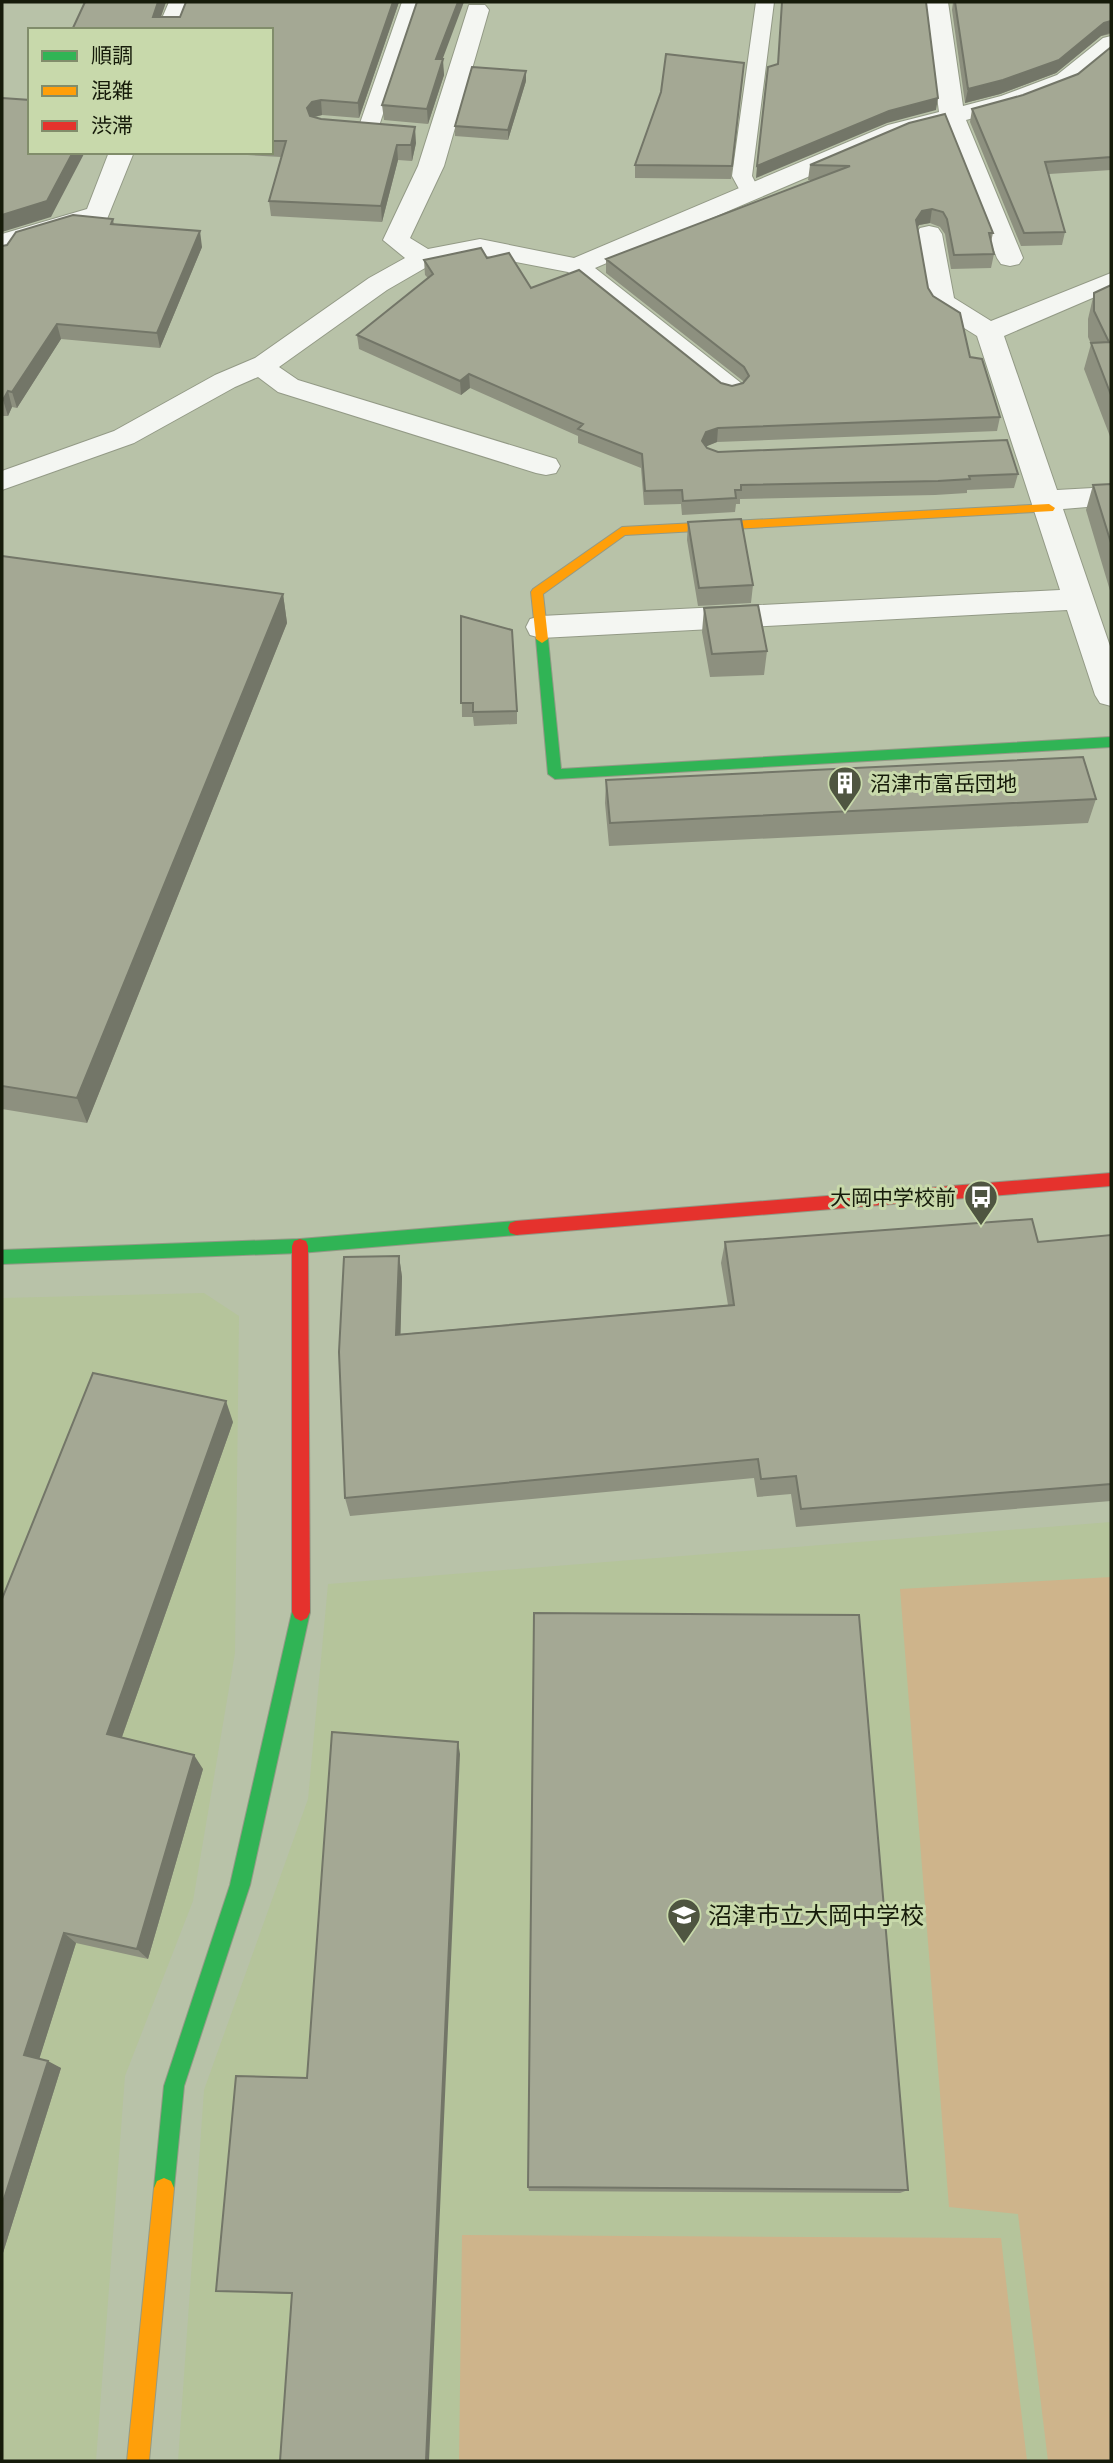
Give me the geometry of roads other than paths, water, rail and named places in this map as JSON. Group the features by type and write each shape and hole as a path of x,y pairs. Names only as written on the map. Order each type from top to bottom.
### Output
{"street":[{"path":"171,28 180,2"},
{"path":"936,2 952,115 1010,258"},
{"path":"424,258 396,240 431,166 392,131 477,10"},
{"path":"577,266 897,130 1010,101 1065,80 1111,43"},
{"path":"2,252 8,240 99,214 121,154"},
{"path":"929,234 941,302 989,332 1013,441 1047,504 1111,695"},
{"path":"2,481 124,437 225,381 260,366 378,284 424,258 480,247 577,266 731,388"},
{"path":"989,332 1111,281"},
{"path":"260,366 288,386 546,466"},
{"path":"1111,496 1047,504 622,531 537,592 555,774 1111,742"},
{"path":"541,627 1079,599"},
{"path":"2,1257 300,1246 1111,1179"},
{"path":"138,2461 174,2086 240,1885 301,1611 300,1246"}],"lane":[{"path":"392,131 411,2"},
{"path":"751,194 742,176 765,2"}],"place":[{"name":"沼津市富岳団地","path":"845,813"},
{"name":"大岡中学校前","path":"981,1227"},
{"name":"沼津市立大岡中学校","path":"684,1945"}]}
